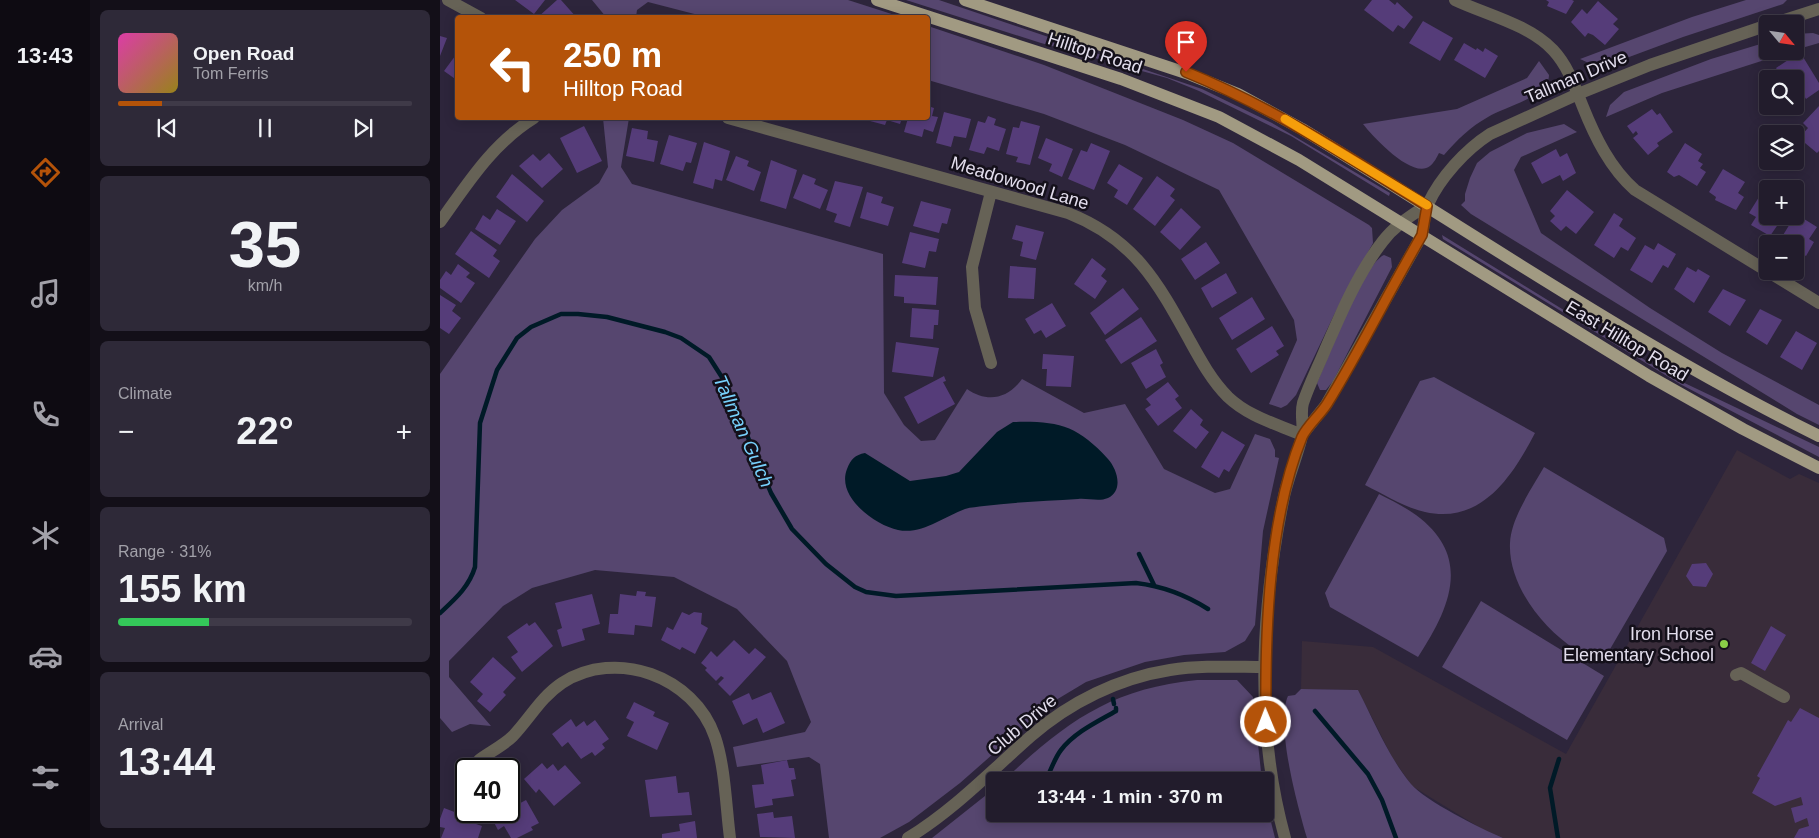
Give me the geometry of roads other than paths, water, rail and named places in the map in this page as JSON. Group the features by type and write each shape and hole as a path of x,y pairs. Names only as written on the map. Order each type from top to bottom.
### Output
{"main road":[{"name":"Hilltop Road","path":"877,0 923,15"},
{"name":"Hilltop Road","path":"965,0 1138,56 1222,87 1302,129 1427,206"},
{"name":"Hilltop Road","path":"930,17 1120,79 1219,116 1292,155 1422,235"},
{"name":"East Hilltop Road","path":"1427,206 1647,342 1746,399 1819,436"},
{"name":"East Hilltop Road","path":"1422,235 1649,376 1743,429 1819,468"}],"street":[{"path":"448,0 476,15"},
{"path":"1455,0 1526,31 1546,44 1559,57 1571,76 1606,155 1615,170 1630,185 1819,303"},
{"path":"1800,15 1819,9"},
{"name":"Tallman Drive","path":"1285,838 1269,764 1266,667 1269,607 1281,508 1302,435 1303,404 1338,322 1377,250 1401,222 1427,206 1451,172 1478,142 1490,134 1578,94 1685,52 1759,28"},
{"path":"440,222 492,152 510,134 531,120"},
{"name":"Meadowood Lane","path":"735,120 1068,213 1093,223 1134,254 1154,278 1206,368 1226,394 1238,406 1257,417 1302,435"},
{"path":"991,192 974,254 972,275 976,308 992,363"},
{"name":"Tallman Drive","path":"1302,435 1326,405 1422,235 1427,206"},
{"path":"482,758 511,738 544,697 563,682 600,668 621,667 640,670 678,688 694,702 708,721 718,750 730,838"},
{"name":"Club Drive","path":"908,838 974,788 1049,722 1098,693 1137,678 1171,670 1266,667"},
{"path":"1736,675 1742,673 1784,697"}],"water":[{"path":"1013,422 1055,424 1076,432 1097,448 1111,463 1117,479 1116,490 1108,498 1101,500 1082,499 1031,502 970,508 957,512 924,528 907,531 889,527 869,516 852,499 847,490 845,479 847,469 856,456 865,453 910,481 946,476 959,472 997,432"}],"waterway":[{"name":"Tallman Gulch","path":"440,613 465,587 475,567 480,423 497,370 517,338 531,327 561,314 607,317 665,332 681,338 709,357 725,382 771,493 792,529 826,564 855,587 866,592 896,596 1136,583 1174,592 1208,609"},
{"path":"1139,554 1154,585"},
{"path":"1113,699 1114,704"},
{"path":"1049,772 1056,757 1073,738 1116,711 1116,708"},
{"name":"Tallman Gulch","path":"1315,711 1368,774 1382,800 1396,838"},
{"path":"1558,838 1550,788 1559,759"}],"place":[{"name":"Iron Horse Elementary School","path":"1724,644"}]}
